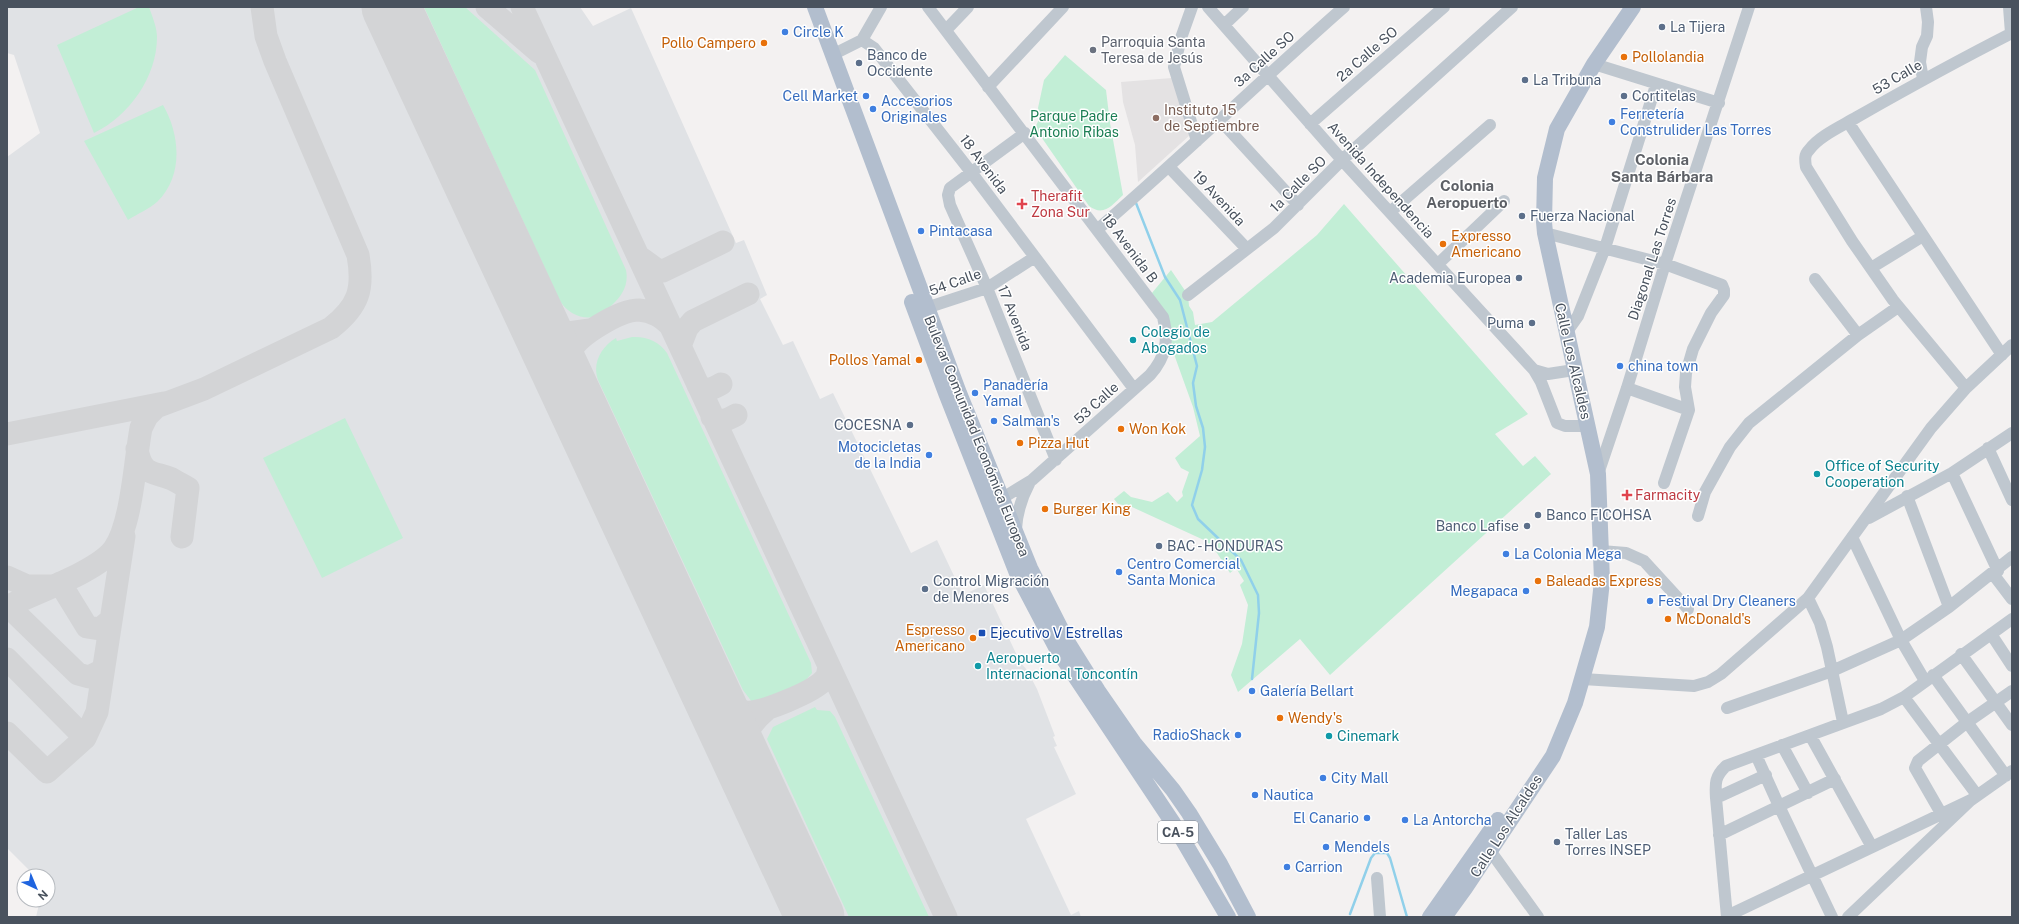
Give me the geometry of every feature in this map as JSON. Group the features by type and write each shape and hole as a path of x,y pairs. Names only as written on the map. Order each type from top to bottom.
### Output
{"main road":[{"name":"Bulevar Comunidad Económica Europea","path":"804,7 952,393 1017,573 1057,649 1173,823 1228,917"},
{"name":"Bulevar Comunidad Económica Europea","path":"815,7 926,308 952,393 1002,499 1030,568 1068,643 1098,691 1134,743 1173,790 1189,813 1220,864 1248,917"},
{"name":"Calle Los Alcaldes","path":"1430,917 1486,846 1553,756 1562,731 1575,703 1598,627 1602,581 1598,474 1545,233 1545,178 1557,129 1594,64 1632,7"},
{"name":"Calle Los Alcaldes","path":"1444,917 1486,846"}],"street":[{"path":"832,55 862,40 881,7"},
{"name":"18 Avenida B","path":"928,7 1098,229 1163,317 1166,340"},
{"path":"946,30 968,7"},
{"path":"988,87 1063,7"},
{"path":"1192,7 1181,38 1174,67 1197,141"},
{"name":"Avenida Independencia","path":"1208,7 1342,160 1534,370 1541,382 1557,423 1565,426 1588,426"},
{"path":"1224,25 1243,7"},
{"name":"3a Calle SO","path":"1098,229 1169,167 1344,7"},
{"name":"2a Calle SO","path":"1310,124 1444,7"},
{"name":"1a Calle SO","path":"1188,295 1274,228 1342,160 1512,7"},
{"name":"Diagonal Las Torres","path":"1598,474 1749,7"},
{"path":"1922,79 1920,62 1922,47 1927,36 1928,22 1926,7"},
{"path":"2009,7 2012,33"},
{"name":"53 Calle","path":"1871,268 1806,167 1805,157 1809,149 1817,142 1848,122 1922,79 2012,33"},
{"name":"18 Avenida","path":"862,40 874,48 971,172 1134,389"},
{"path":"1594,64 1656,85 1719,103"},
{"path":"1566,333 1578,316 1605,248 1656,85"},
{"path":"1220,120 1298,205"},
{"path":"1848,122 2002,355"},
{"path":"1390,212 1490,125"},
{"path":"971,172 1025,133"},
{"name":"19 Avenida","path":"1169,167 1247,249"},
{"name":"17 Avenida","path":"971,172 950,188 948,195 950,205 987,288 1056,460"},
{"path":"1438,264 1504,201"},
{"path":"1545,233 1665,264 1722,286 1724,294 1693,349 1686,373 1685,387 1689,410 1664,483"},
{"path":"1923,236 1871,268 1898,307 1966,388"},
{"name":"54 Calle","path":"926,308 987,288 1035,257"},
{"path":"1815,279 1858,335"},
{"path":"1698,516 1705,492 1730,447 1749,423 1858,335 1898,307"},
{"name":"53 Calle","path":"1002,499 1032,480 1056,460 1150,375 1161,361 1166,340"},
{"path":"1583,679 1694,686 1708,682 1721,674 1808,598 1930,428 1966,388 2012,345"},
{"path":"1534,370 1548,374 1574,370"},
{"path":"1627,388 1689,410"},
{"path":"1865,520 1952,473 2012,433"},
{"path":"1988,448 2012,500"},
{"path":"1952,473 1995,572 2012,599"},
{"name":"53 Calle","path":"1016,533 1017,514 1020,502 1032,480"},
{"path":"1908,496 1950,607"},
{"path":"1852,537 1902,640 1929,678 2009,773 1974,797 1942,815 1727,916 1715,783 1718,774 1726,766 1881,709 1904,697 1929,678 1961,654 2012,619"},
{"path":"1601,550 1626,553 1644,561 1688,609"},
{"path":"1727,708 1832,671 1902,640 1950,607 2012,557"},
{"path":"1808,598 1820,623 1843,722"},
{"path":"1991,634 2012,666"},
{"path":"1961,654 2012,725"},
{"path":"1942,815 1915,768 1918,761 1966,723 2012,691"},
{"path":"1904,697 1939,744 1974,797"},
{"path":"1810,735 1872,847"},
{"path":"1782,745 1808,793"},
{"path":"1756,755 1832,917"},
{"path":"1716,798 1766,775"},
{"path":"1719,835 1835,779"},
{"path":"1848,917 1974,797"},
{"path":"1486,846 1538,917"},
{"path":"1377,878 1380,917"}],"shaded area":[{"name":"Aeropuerto Internacional Toncontín","path":"7,7 580,7 593,26 631,8 736,243 744,240 767,295 760,299 783,345 793,341 820,399 833,393 911,553 937,540 963,595 984,585 1020,662 1027,670 1037,689 1055,736 1053,737 1057,746 1054,747 1076,794 1026,819 1071,915 1079,911 1081,917 36,917 38,908 56,908 56,868 27,868 7,848 7,157 40,133 14,55 7,53"},
{"name":"Instituto 15 de Septiembre","path":"1172,78 1190,135 1138,182 1135,145 1123,102 1121,82"}],"green space":[{"path":"139,7 149,7 156,29 156,52 152,66 139,94 129,106 107,126 94,133 57,45"},
{"path":"424,7 465,7 535,70 626,270 626,285 624,290 616,302 606,312 593,317 581,317 569,311 560,301"},
{"name":"Parque Padre Antonio Ribas","path":"1065,55 1106,90 1110,123 1123,195 1111,206 1103,210 1094,209 1089,206 1035,128 1040,117 1038,108 1044,80"},
{"path":"163,105 169,116 176,142 175,168 172,180 166,192 157,202 128,220 84,141"},
{"path":"1344,204 1528,414 1495,434 1523,466 1535,456 1551,474 1330,675 1300,639 1238,692 1231,675 1242,644 1248,605 1240,585 1244,581 1236,568 1230,573 1217,553 1206,541 1132,507 1118,504 1114,499 1124,491 1131,497 1152,502 1168,492 1177,502 1183,496 1182,492 1189,472 1181,468 1175,458 1200,436 1193,407 1152,293 1171,270 1188,295 1189,306 1193,312 1195,325 1212,322 1317,235"},
{"path":"632,337 642,337 652,340 660,345 667,353 811,663 812,673 805,681 798,685 799,688 765,703 752,702 743,690 598,380 596,368 602,351 616,338 617,341"},
{"path":"345,418 403,538 322,578 263,458"},
{"path":"815,707 817,710 830,711 835,717 929,917 849,917 767,739 773,727"}],"waterway":[{"path":"1136,203 1165,277 1180,300 1197,366 1193,383 1196,406 1203,428 1205,447 1202,470 1192,505 1198,519 1241,560 1258,595 1259,613 1252,679"},
{"path":"1350,914 1371,858 1375,853 1387,853 1390,858 1407,917"}],"taxiway":[{"path":"7,607 80,574 106,558 114,549 120,538 129,508 141,428 147,416 156,407 204,389 331,328 348,312 357,296 360,278 358,255 275,61 266,36 262,7"},
{"path":"487,7 539,52"},
{"path":"522,7 946,917"},
{"path":"638,256 656,269 663,271 723,242"},
{"path":"680,346 687,328 693,321 748,294"},
{"path":"567,386 567,364 570,352 581,338 600,325 621,314 639,310 657,315 671,326"},
{"path":"536,320 568,333 590,330"},
{"path":"698,385 710,389 721,384"},
{"path":"7,434 164,403"},
{"path":"712,417 718,420 724,420 736,415"},
{"path":"137,449 139,458 145,468 153,473 172,479 188,488 182,537"},
{"path":"7,733 47,772 85,738 97,712 124,536"},
{"path":"7,577 27,586 51,586"},
{"path":"60,583 87,627 100,629 111,620"},
{"path":"8,606 78,674 89,677 101,671 104,666"},
{"path":"7,659 85,738"},
{"path":"709,689 726,704 735,709 745,712 753,712 774,706 798,696 818,685 828,674 829,666"},
{"path":"750,776 745,756 745,740 751,725 766,710"}],"runway":[{"path":"391,7 815,917"}],"place":[{"name":"La Tijera","path":"1662,27"},
{"name":"Circle K","path":"785,32"},
{"name":"Pollo Campero","path":"764,43"},
{"name":"Parroquia Santa Teresa de Jesús","path":"1093,50"},
{"name":"Pollolandia","path":"1624,57"},
{"name":"Banco de Occidente","path":"859,63"},
{"name":"La Tribuna","path":"1525,80"},
{"name":"Cell Market","path":"866,96"},
{"name":"Cortitelas","path":"1624,96"},
{"name":"Accesorios Originales","path":"873,109"},
{"name":"Instituto 15 de Septiembre","path":"1156,118"},
{"name":"Ferretería Construlider Las Torres","path":"1612,122"},
{"name":"Therafit Zona Sur","path":"1022,204"},
{"name":"Fuerza Nacional","path":"1522,216"},
{"name":"Pintacasa","path":"921,231"},
{"name":"Expresso Americano","path":"1443,244"},
{"name":"Academia Europea","path":"1519,278"},
{"name":"Puma","path":"1532,323"},
{"name":"Colegio de Abogados","path":"1133,340"},
{"name":"Pollos Yamal","path":"919,360"},
{"name":"china town","path":"1620,366"},
{"name":"Panadería Yamal","path":"975,393"},
{"name":"Salman's","path":"994,421"},
{"name":"COCESNA","path":"910,425"},
{"name":"Won Kok","path":"1121,429"},
{"name":"Pizza Hut","path":"1020,443"},
{"name":"Motocicletas de la India","path":"929,455"},
{"name":"Office of Security Cooperation","path":"1817,474"},
{"name":"Farmacity","path":"1627,495"},
{"name":"Burger King","path":"1045,509"},
{"name":"Banco FICOHSA","path":"1538,515"},
{"name":"Banco Lafise","path":"1527,526"},
{"name":"BAC - HONDURAS","path":"1159,546"},
{"name":"La Colonia Mega","path":"1506,554"},
{"name":"Centro Comercial Santa Monica","path":"1119,572"},
{"name":"Baleadas Express","path":"1538,581"},
{"name":"Control Migración de Menores","path":"925,589"},
{"name":"Megapaca","path":"1526,591"},
{"name":"Festival Dry Cleaners","path":"1650,601"},
{"name":"McDonald's","path":"1668,619"},
{"name":"Ejecutivo V Estrellas","path":"982,633"},
{"name":"Espresso Americano","path":"973,638"},
{"name":"Aeropuerto Internacional Toncontín","path":"978,666"},
{"name":"Galería Bellart","path":"1252,691"},
{"name":"Wendy's","path":"1280,718"},
{"name":"RadioShack","path":"1238,735"},
{"name":"Cinemark","path":"1329,736"},
{"name":"City Mall","path":"1323,778"},
{"name":"Nautica","path":"1255,795"},
{"name":"El Canario","path":"1367,818"},
{"name":"La Antorcha","path":"1405,820"},
{"name":"Taller Las Torres INSEP","path":"1557,842"},
{"name":"Mendels","path":"1326,847"},
{"name":"Carrion","path":"1287,867"}],"district":[{"name":"Colonia Santa Bárbara","path":"1662,168"},
{"name":"Colonia Aeropuerto","path":"1467,194"}]}
